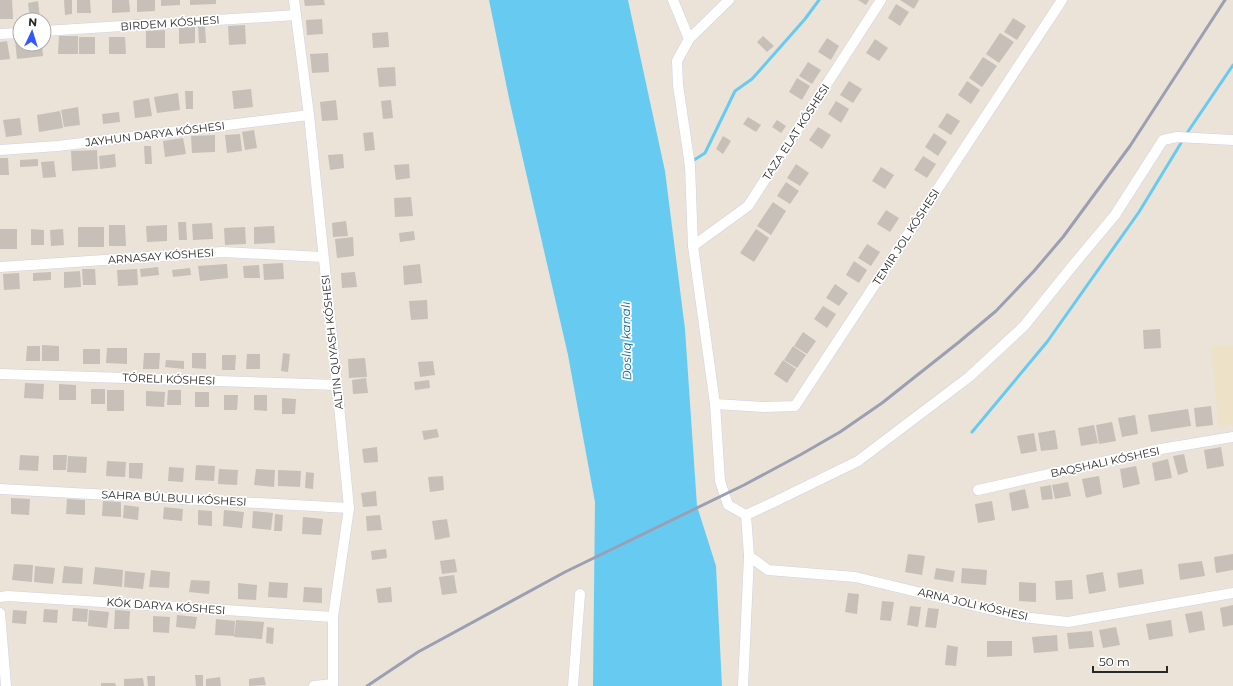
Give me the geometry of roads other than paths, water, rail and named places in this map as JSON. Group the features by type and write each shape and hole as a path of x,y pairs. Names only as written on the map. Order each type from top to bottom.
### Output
{"street":[{"path":"294,0 309,115 349,508 333,617 333,684 314,686"},
{"path":"674,0 689,40"},
{"path":"729,0 689,40 677,61 678,85 690,166 693,246 715,404 720,482 728,505 746,514 772,503 858,460 969,377 1024,326 1115,215 1163,140 1177,136 1233,140"},
{"name":"TAZA ELAT KÓSHESI","path":"693,246 748,206 881,0"},
{"name":"TEMIR JOL KÓSHESI","path":"715,404 764,407 795,406 1062,0"},
{"name":"BIRDEM KÓSHESI","path":"52,30 296,15"},
{"path":"0,34 12,33"},
{"name":"JAYHUN DARYA KÓSHESI","path":"0,150 58,146 309,115"},
{"name":"ARNASAY KÓSHESI","path":"0,266 223,252 323,257"},
{"name":"TÓRELI KÓSHESI","path":"0,374 337,385"},
{"path":"978,490 1161,450 1233,437"},
{"name":"SAHRA BÚLBULI KÓSHESI","path":"0,489 349,508"},
{"path":"743,686 749,556 746,514"},
{"path":"749,556 768,570 855,577 1022,617 1068,622 1233,593"},
{"path":"573,686 580,594"},
{"name":"KÓK DARYA KÓSHESI","path":"0,597 8,596 333,617"},
{"path":"0,613 6,686"}],"water":[{"name":"Doslıq kanalı","path":"489,0 628,0 665,171 685,329 697,506 716,566 722,686 593,686 595,502 568,355 510,103"}],"waterway":[{"path":"691,162 705,153 735,91 752,79 805,19 819,0"},
{"path":"1187,133 1233,65"},
{"path":"972,432 1047,342 1139,212 1181,143"}],"railway":[{"path":"367,686 418,652 565,572 744,485 840,432 882,403 959,342 996,311 1034,271 1063,237 1130,146 1225,0"}]}
